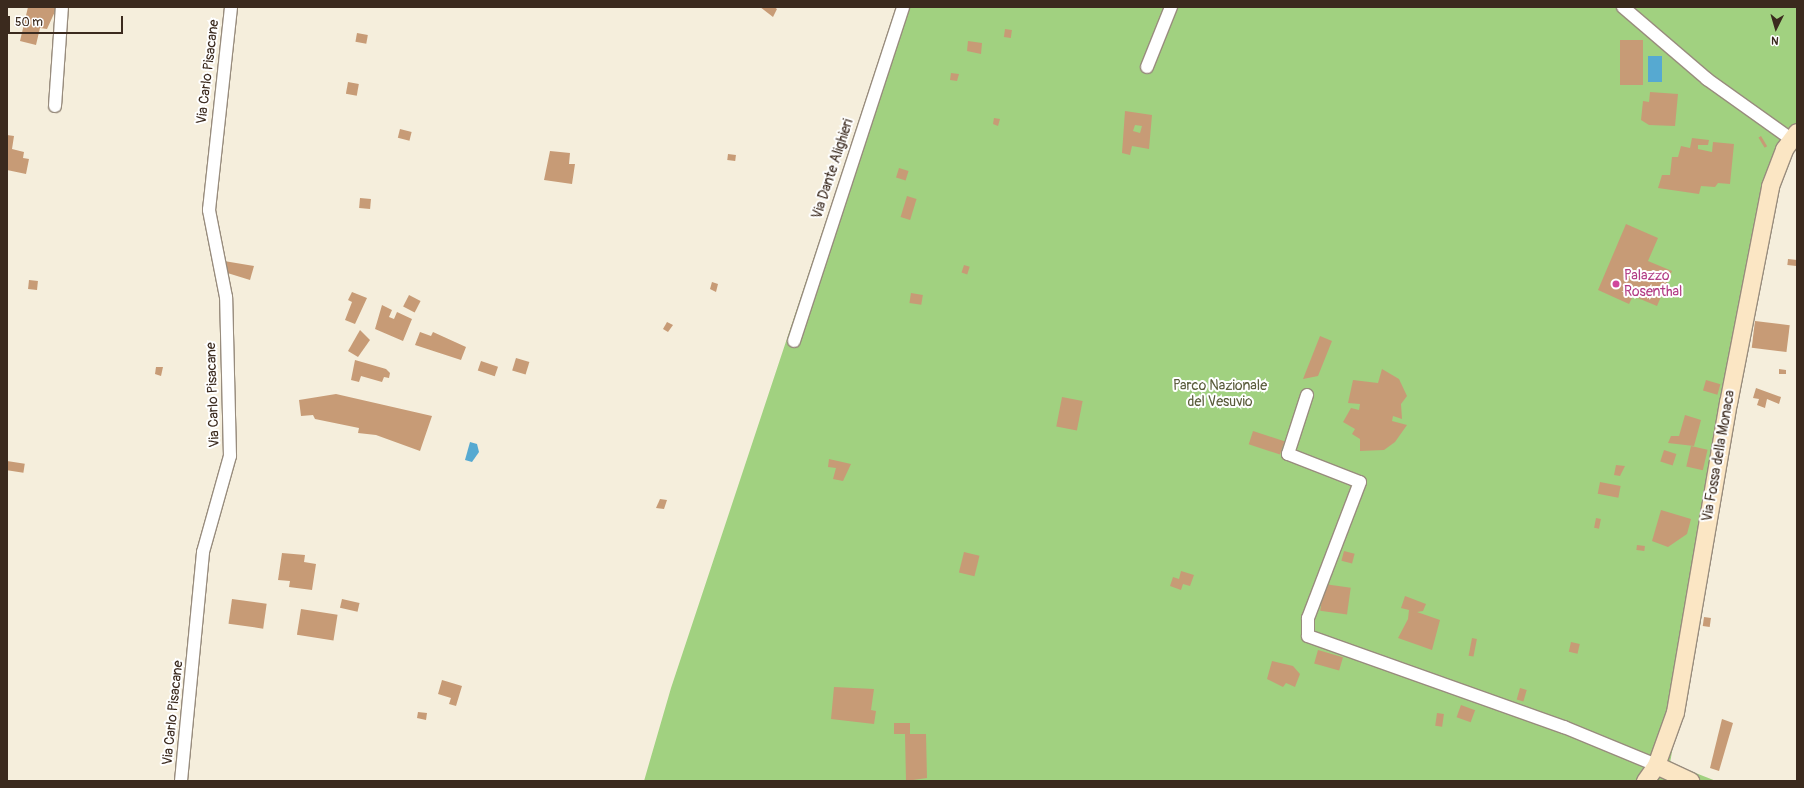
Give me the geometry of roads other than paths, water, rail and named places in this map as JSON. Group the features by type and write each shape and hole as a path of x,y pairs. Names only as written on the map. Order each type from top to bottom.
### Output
{"street":[{"path":"55,106 62,7"},
{"name":"Via Carlo Pisacane","path":"181,781 204,552 230,456 226,297 209,210 231,7"},
{"name":"Via Dante Alighieri","path":"794,341 903,7"},
{"path":"1147,67 1170,7"},
{"path":"1623,7 1707,79 1794,136"},
{"name":"Via Fossa della Monaca","path":"1645,781 1656,765 1675,712 1728,402 1770,186 1794,136"},
{"path":"1307,395 1288,454 1360,482 1308,618 1308,636 1564,727 1656,765 1690,781"}],"water":[{"path":"1648,56 1662,56 1662,82 1648,82"},
{"path":"470,442 477,444 479,452 472,462 465,460"}],"place":[{"name":"Palazzo Rosenthal","path":"1616,284"}],"park label":[{"name":"Parco Nazionale del Vesuvio","path":"1220,394"}]}
